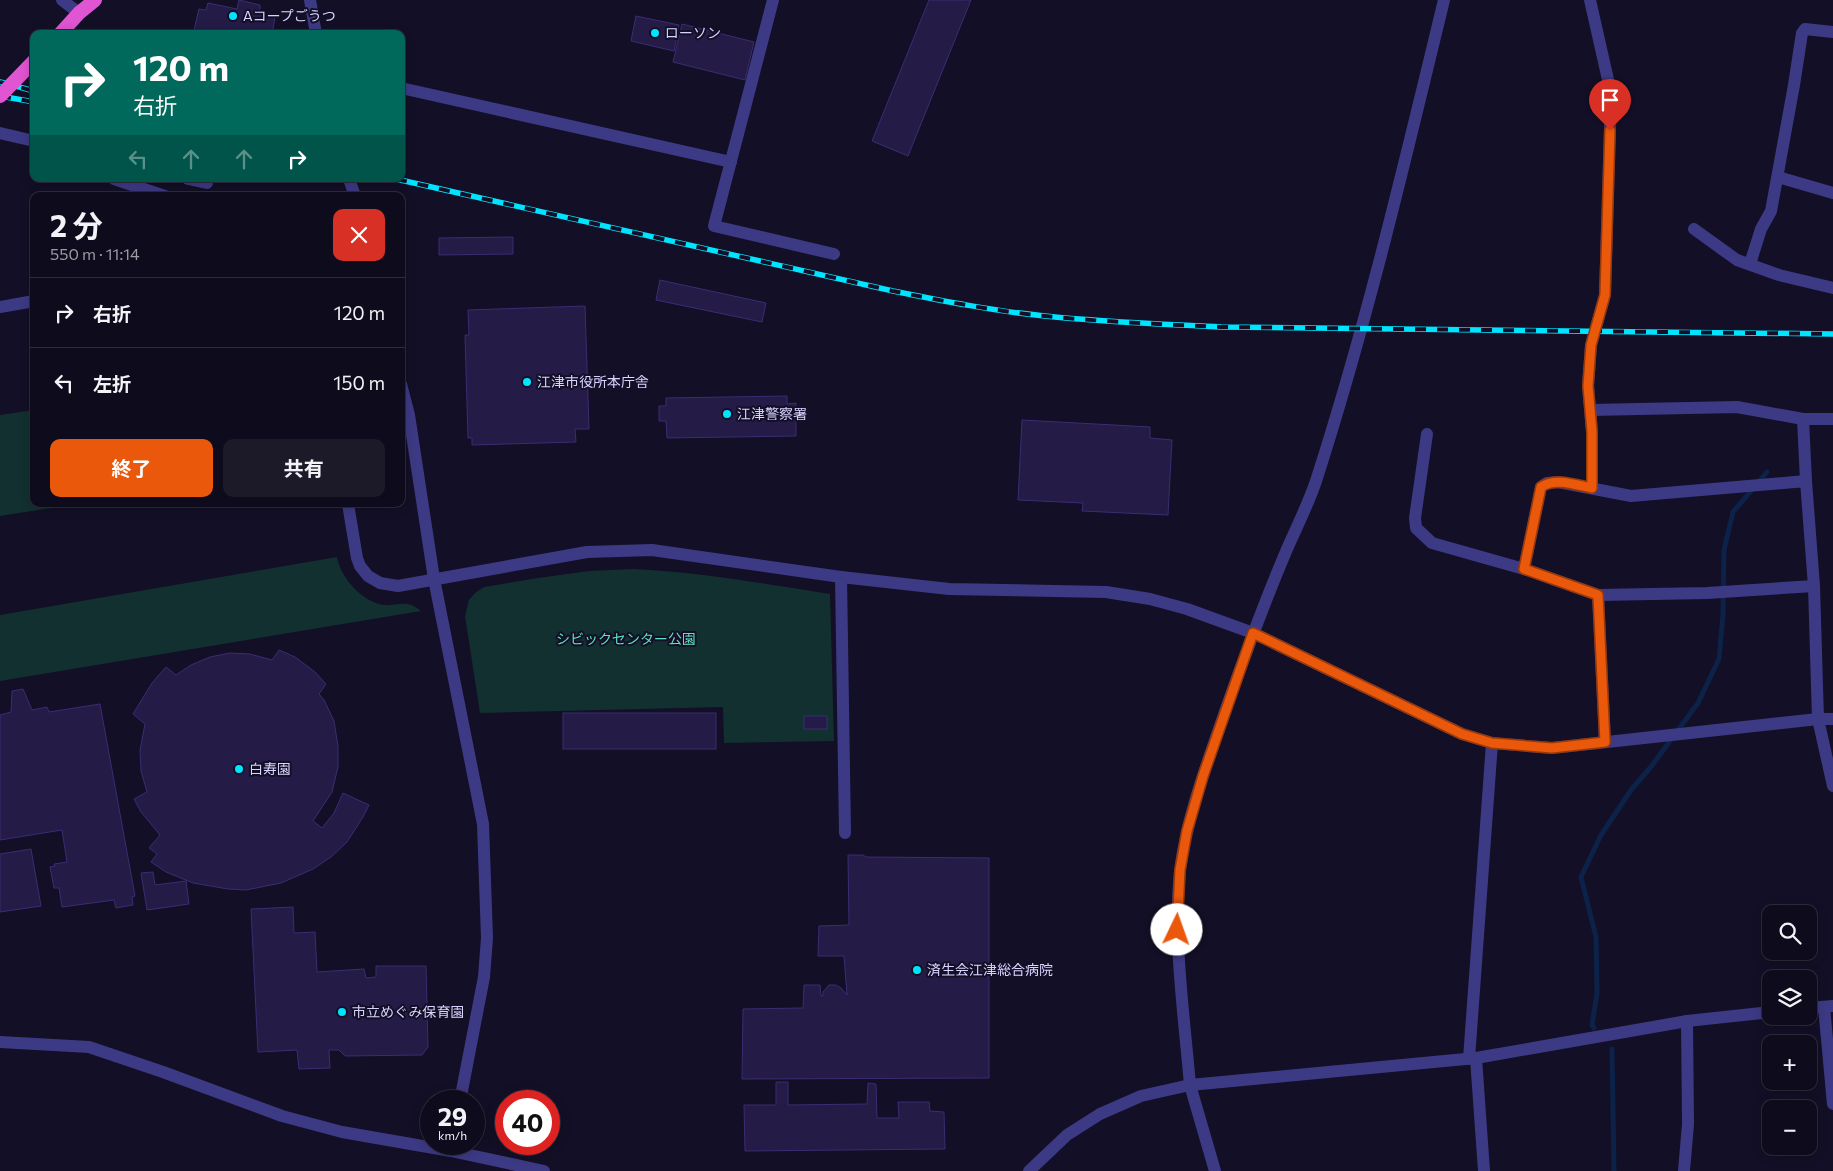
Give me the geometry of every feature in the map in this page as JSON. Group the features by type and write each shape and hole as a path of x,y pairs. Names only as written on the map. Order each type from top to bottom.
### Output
{"highway":[{"path":"64,30 79,13 95,0"},
{"path":"0,96 30,65"}],"street":[{"path":"62,0 79,13"},
{"path":"310,0 315,30"},
{"path":"773,0 714,226 834,254"},
{"path":"1215,1171 1190,1085 1177,930 1180,870 1187,831 1203,776 1253,633 1288,546 1310,500 1336,420 1362,328 1444,0"},
{"path":"1590,0 1611,93 1605,295 1591,345 1588,386 1592,488"},
{"path":"1750,264 1761,229 1771,211 1802,33 1805,29 1833,32"},
{"path":"405,89 731,162"},
{"path":"0,133 30,140"},
{"path":"1778,177 1833,193"},
{"path":"123,182 153,192"},
{"path":"202,182 207,183"},
{"path":"1694,229 1737,260 1780,275 1833,288"},
{"path":"0,307 30,302"},
{"path":"405,400 434,579 483,824 486,948 484,977 462,1090"},
{"path":"1590,410 1737,408 1803,419 1833,419"},
{"path":"1803,419 1814,586 1818,719 1833,786"},
{"path":"1427,434 1415,518 1416,528 1432,543 1524,569 1598,595 1707,592 1814,586"},
{"path":"1524,569 1541,487 1546,483 1558,482 1631,496 1806,481"},
{"path":"348,507 356,558 360,566 368,576 380,583 398,586 587,552 652,550 840,577 949,589 1106,592 1150,599 1186,609 1253,633 1462,734 1492,743 1552,748 1818,719 1833,719"},
{"path":"840,577 845,833"},
{"path":"1598,595 1605,742"},
{"path":"1484,1171 1472,1059 1492,743"},
{"path":"1829,1006 1833,1104"},
{"path":"1028,1171 1067,1135 1100,1114 1141,1096 1190,1085 1472,1059 1687,1021 1762,1013"},
{"path":"1684,1171 1688,1124 1687,1021"},
{"path":"0,1042 89,1048 163,1072 282,1116 342,1132 420,1143"},
{"path":"483,1155 544,1171"}],"green space":[{"path":"30,411 30,507 58,507 0,516 0,415"},
{"path":"337,557 339,565 348,581 368,599 384,605 408,604 421,611 0,681 0,615"},
{"name":"シビックセンター公園","path":"634,569 757,582 830,594 834,741 724,743 723,707 480,713 465,616 469,600 475,593 484,587 538,578 589,571"}],"building":[{"name":"Aコープごうつ","path":"239,0 260,5 260,14 275,18 273,30 194,30 199,9 206,10 208,3 237,9"},
{"path":"929,0 971,0 908,156 872,141"},
{"name":"ローソン","path":"636,16 679,25 674,51 631,41"},
{"path":"682,24 754,42 745,80 673,62"},
{"path":"513,237 513,254 439,255 439,238"},
{"path":"660,280 766,303 762,322 656,300"},
{"name":"江津市役所本庁舎","path":"585,306 589,429 575,429 576,442 472,445 472,438 468,438 465,335 469,335 468,310"},
{"name":"江津警察署","path":"787,396 787,404 796,403 796,436 667,438 666,421 659,421 659,406 666,406 666,398"},
{"path":"1022,420 1150,427 1150,438 1172,440 1168,515 1082,511 1083,503 1018,500"},
{"name":"白寿園","path":"279,650 295,657 315,672 326,684 319,694 334,721 338,746 338,767 332,792 313,821 322,828 334,813 343,793 369,805 363,817 347,842 331,857 313,869 281,883 246,890 228,889 193,883 166,872 151,862 157,854 149,848 160,835 141,812 134,799 147,792 141,771 140,750 145,724 133,714 152,683 166,667 176,675 191,665 210,657 230,653 250,654 272,660"},
{"path":"23,689 32,710 47,707 49,712 100,704 135,896 132,897 133,905 116,908 114,900 62,907 59,888 54,888 50,867 55,866 54,864 67,862 62,830 0,840 0,715 11,712 12,691"},
{"path":"563,713 716,713 716,749 563,749"},
{"path":"804,716 827,716 827,729 804,729"},
{"path":"31,849 41,906 0,912 0,854"},
{"name":"済生会江津総合病院","path":"848,855 863,855 866,857 989,858 989,1078 742,1079 743,1009 803,1008 804,985 820,985 821,996 823,996 823,992 829,985 836,985 847,995 844,956 818,956 819,926 849,925"},
{"path":"153,872 155,885 186,881 189,904 147,910 141,873"},
{"name":"市立めぐみ保育園","path":"293,907 294,933 315,932 317,972 364,969 366,978 376,977 376,966 426,966 428,1047 422,1055 345,1056 339,1050 329,1050 330,1068 299,1069 297,1050 258,1052 251,909"},
{"path":"776,1082 788,1082 788,1105 867,1104 868,1083 876,1084 877,1118 899,1118 898,1102 929,1102 930,1111 944,1112 945,1149 745,1151 744,1105 776,1105"}],"waterway":[{"path":"1594,1028 1592,1025 1597,993 1596,937 1581,877 1601,835 1631,790 1650,768 1698,703 1719,659 1723,614 1724,550 1733,512 1767,472"},
{"path":"1612,1049 1614,1171"}],"railway":[{"path":"0,82 30,90"},
{"path":"0,96 30,101"},
{"path":"405,181 893,291 988,309 1026,314 1221,327 1833,334"}],"place":[{"name":"Aコープごうつ","path":"233,16"},
{"name":"ローソン","path":"655,33"},
{"name":"江津市役所本庁舎","path":"527,382"},
{"name":"江津警察署","path":"727,414"},
{"name":"白寿園","path":"239,769"},
{"name":"済生会江津総合病院","path":"917,970"},
{"name":"市立めぐみ保育園","path":"342,1012"}],"route":[{"path":"1177,930 1180,870 1187,831 1203,776 1253,633 1462,734 1492,743 1552,748 1605,742 1598,595 1524,569 1541,487 1546,483 1558,482 1592,488 1592,432 1588,386 1591,345 1605,295 1610,130"}]}
